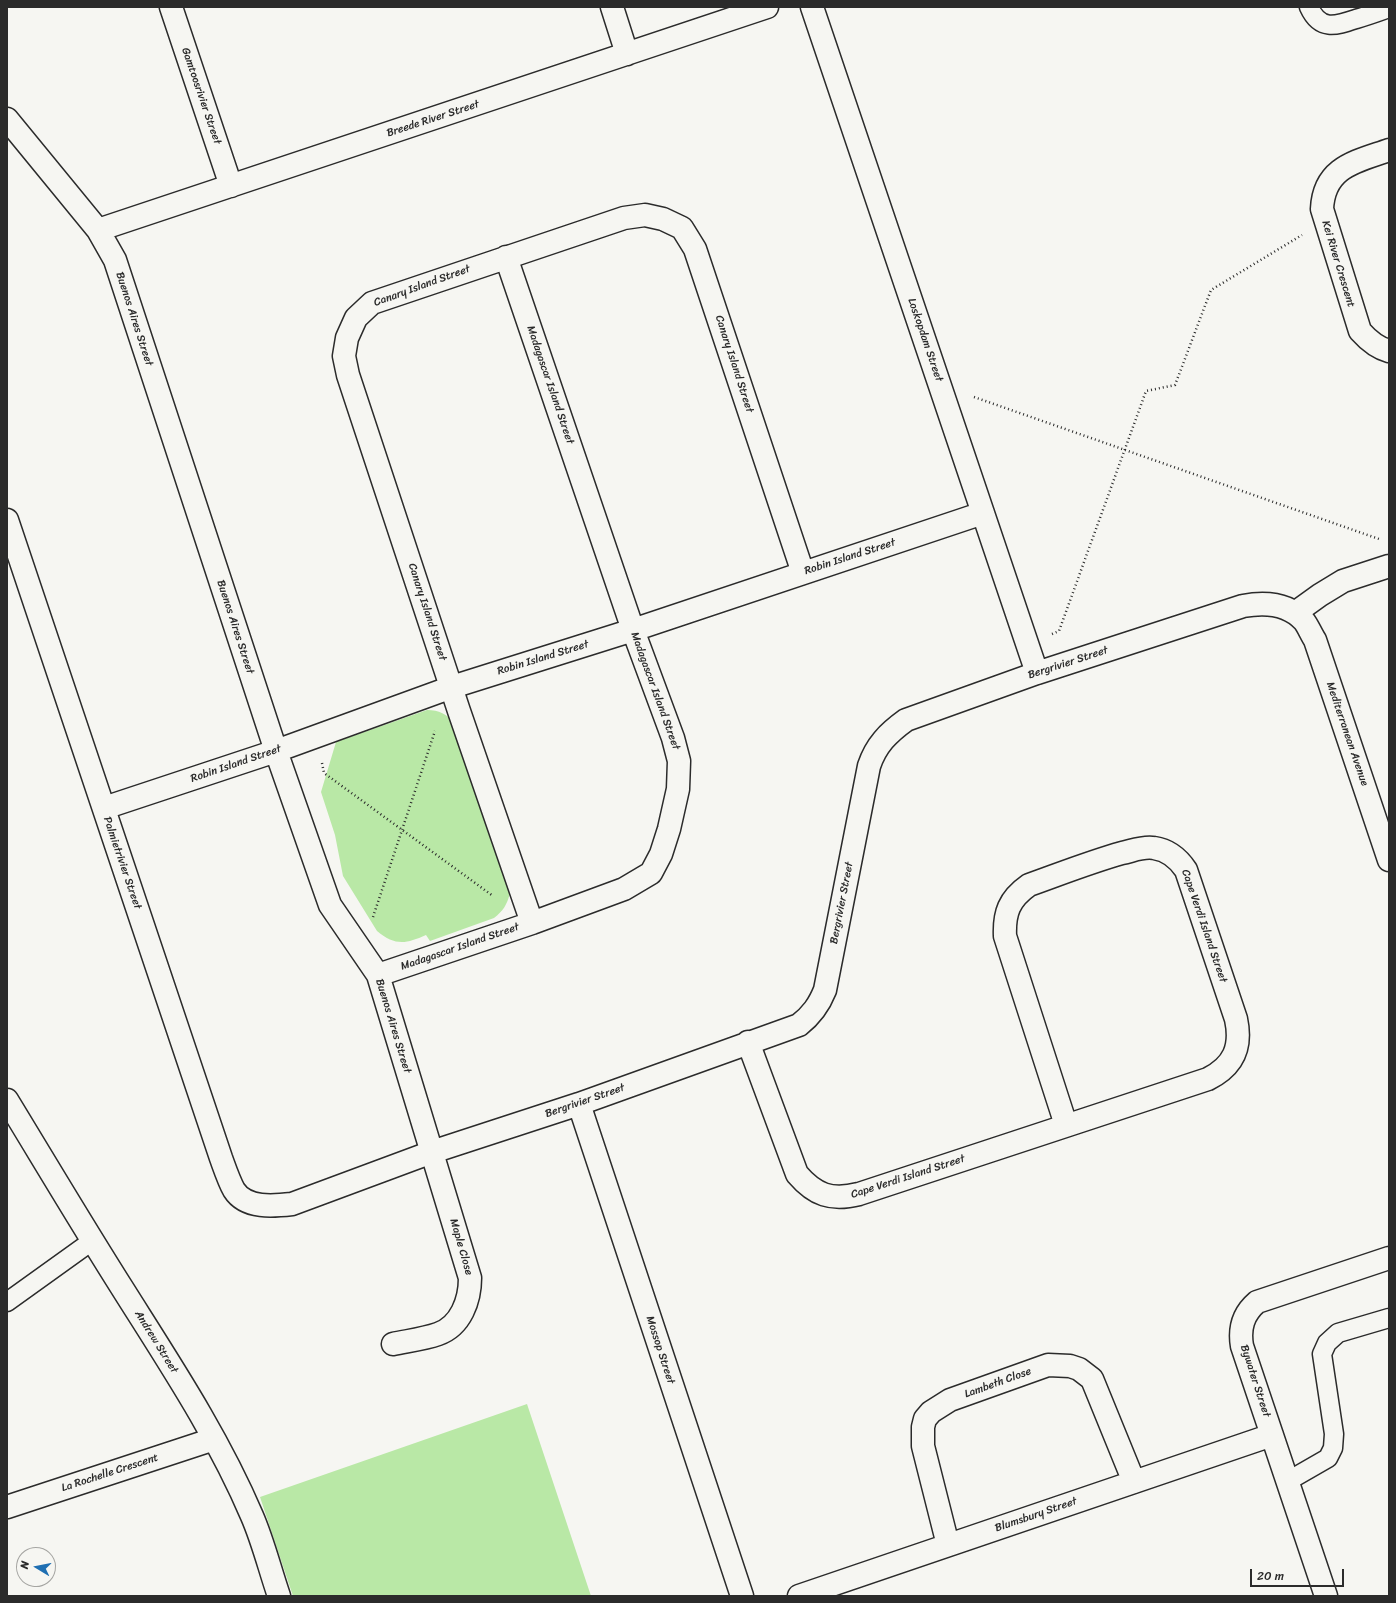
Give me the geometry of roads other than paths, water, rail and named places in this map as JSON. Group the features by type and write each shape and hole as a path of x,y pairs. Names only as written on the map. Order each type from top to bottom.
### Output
{"street":[{"name":"Gamtoosrivier Street","path":"171,7 231,186"},
{"path":"612,7 627,54"},
{"name":"Breede River Street","path":"98,230 767,7"},
{"name":"Loskopdam Street","path":"812,7 1037,673"},
{"name":"Buenos Aires Street","path":"7,119 98,230 115,260 276,751 330,905 378,975 432,1152"},
{"name":"Kei River Crescent","path":"1389,150 1350,163 1340,169 1332,178 1323,198 1322,209 1324,220 1360,330 1367,339 1376,346 1389,351"},
{"name":"Canary Island Street","path":"532,923 459,710 348,375 344,356 347,338 356,318 372,303 624,218 645,215 663,219 682,228 695,249 803,573"},
{"name":"Madagascar Island Street","path":"378,975 532,923 624,889 650,873 661,854 669,829 678,789 679,761 673,738 633,630 506,257"},
{"name":"Robin Island Street","path":"104,808 276,751 452,687 633,630 983,513"},
{"name":"Palmietrivier Street","path":"7,520 221,1158 235,1191 247,1201"},
{"path":"1295,613 1320,595 1343,582 1389,566"},
{"name":"Bergrivier Street","path":"247,1201 269,1206 292,1204 432,1152 578,1104 799,1025 815,1011 825,990 869,766 873,754 891,730 906,720 1037,673 1243,606 1256,603 1269,603 1283,607 1295,613"},
{"name":"Mediterranean Avenue","path":"1295,613 1305,622 1315,640 1389,860"},
{"name":"Cape Verdi Island Street","path":"748,1042 797,1174 806,1185 819,1193 833,1197 846,1197 859,1194 1066,1126 1208,1079 1218,1074 1227,1066 1236,1051 1239,1032 1186,870 1181,862 1165,851 1154,848 1143,848 1102,859 1029,885 1019,892 1007,913 1005,936 1066,1126"},
{"name":"Andrew Street","path":"7,1100 92,1241 189,1394 214,1439 234,1476 253,1518 279,1596"},
{"name":"Mossop Street","path":"578,1104 742,1596"},
{"name":"Maple Close","path":"393,1344 439,1334 448,1328 463,1312 468,1302 470,1278 432,1152"},
{"name":"Bywater Street","path":"1326,1596 1240,1336 1241,1326 1250,1309 1257,1302 1389,1258"},
{"name":"Lambeth Close","path":"948,1545 922,1446 925,1419 930,1412 950,1400 1048,1365 1059,1364 1070,1366 1079,1369 1092,1379 1134,1482"},
{"name":"Blumsbury Street","path":"799,1596 1272,1435"},
{"name":"La Rochelle Crescent","path":"7,1507 214,1439"}],"lane":[{"path":"1309,7 1312,15 1319,22 1328,25 1338,25 1389,8"},
{"path":"7,1302 92,1241"},
{"path":"1288,1481 1328,1458 1333,1448 1334,1434 1322,1354 1327,1343 1338,1333 1389,1318"}]}
